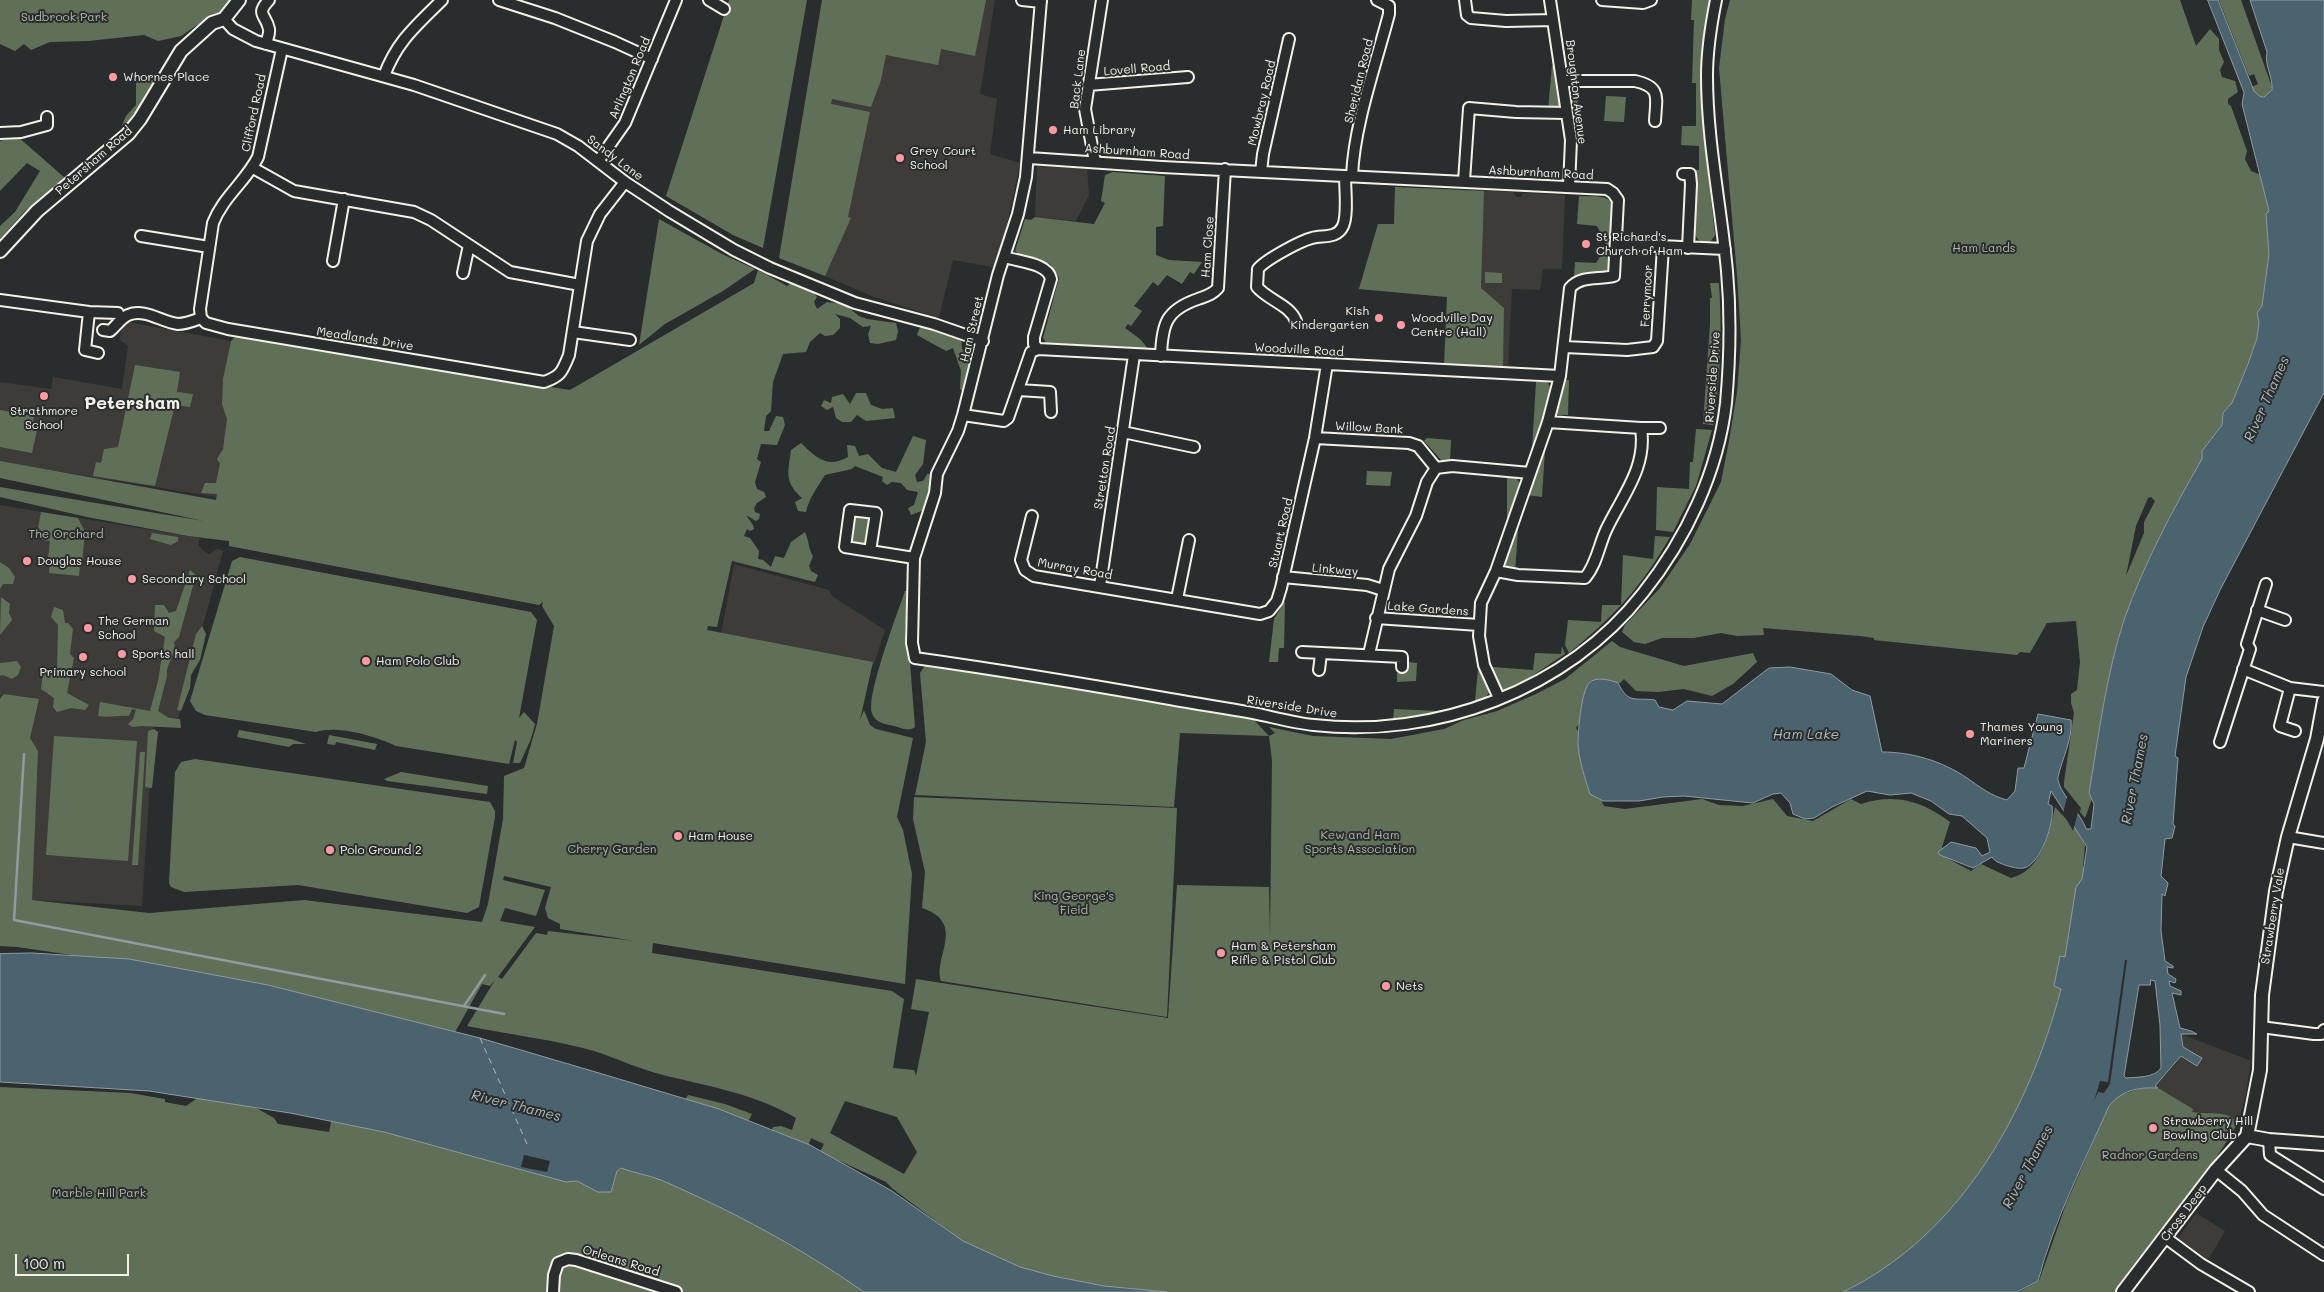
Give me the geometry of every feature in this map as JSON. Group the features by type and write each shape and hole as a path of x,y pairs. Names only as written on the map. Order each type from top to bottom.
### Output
{"main road":[{"name":"Petersham Road","path":"0,251 32,215 128,134 143,115 181,52 212,23 224,19 239,0"},
{"name":"Strawberry Vale","path":"2247,1136 2260,1070 2266,962 2276,890 2288,837 2317,739 2324,701"},
{"path":"2247,1136 2269,1140 2324,1144"},
{"name":"Cross Deep","path":"2128,1291 2216,1170 2247,1136"}],"street":[{"path":"266,44 269,28 262,14 263,6 269,0"},
{"path":"384,76 391,57 403,39 442,0"},
{"path":"499,0 556,18 615,42 652,60"},
{"name":"Arlington Road","path":"599,160 625,123 676,0"},
{"path":"709,0 724,9"},
{"path":"1022,0 1041,1"},
{"name":"Back Lane","path":"1095,162 1086,120 1088,85 1102,0"},
{"name":"Sheridan Road","path":"1349,176 1364,108 1389,14 1389,6 1377,0"},
{"path":"1465,0 1467,15 1471,18 1524,21 1553,20"},
{"name":"Broughton Avenue","path":"1550,0 1571,140 1569,187"},
{"path":"1602,0 1643,3 1651,0"},
{"name":"Riverside Drive","path":"915,658 1096,686 1315,725 1391,728 1453,716 1528,686 1572,660 1625,614 1659,572 1694,513 1710,470 1726,405 1730,340 1725,249 1708,111 1707,78 1709,39 1716,0"},
{"name":"Ham Street","path":"915,658 912,643 914,558 935,493 937,474 958,431 963,415 998,275 1018,214 1028,158 1041,1"},
{"name":"Sandy Lane","path":"224,19 238,32 266,44 384,76 557,134 599,160 625,182 721,242 770,268 855,303 934,324 983,341"},
{"name":"Mowbray Road","path":"1261,172 1263,154 1289,39"},
{"name":"Clifford Road","path":"201,318 200,309 209,247 217,212 253,168 263,142 282,49"},
{"name":"Lovell Road","path":"1088,85 1188,77"},
{"path":"1563,81 1635,81 1646,84 1653,88 1657,96 1655,121"},
{"path":"1464,181 1469,108 1516,112 1566,113"},
{"path":"0,133 21,132 47,125 47,117"},
{"name":"Ashburnham Road","path":"1028,158 1162,167 1607,189 1613,193 1618,200 1614,276 1583,279 1576,282 1570,288 1565,347 1560,376 1548,422 1496,572 1481,603 1479,625 1484,665 1499,698"},
{"path":"253,168 294,191 414,212 431,220 510,272 580,286"},
{"name":"Ham Close","path":"1161,356 1164,326 1171,313 1185,304 1212,294 1218,288 1225,169"},
{"path":"1683,174 1690,174 1688,248"},
{"path":"1296,321 1290,312 1262,293 1257,287 1258,269 1266,262 1310,238 1332,236 1338,233 1343,226 1349,176"},
{"name":"Meadlands Drive","path":"201,318 206,324 228,329 544,382 556,377 562,370 569,355 587,241 592,227 625,182"},
{"path":"333,261 344,199"},
{"path":"141,236 209,247"},
{"path":"1616,244 1725,249"},
{"path":"463,273 469,245"},
{"name":"Ferrymoor","path":"1565,347 1627,350 1653,347 1657,341 1663,247"},
{"path":"963,415 1004,420 1011,415 1031,352 1038,350 1034,344 1034,337 1051,275 1042,267 1005,257"},
{"path":"0,300 90,312 156,316 164,321 177,324 188,323 201,318"},
{"path":"90,312 85,350 98,353"},
{"path":"103,330 110,331 122,314"},
{"path":"572,332 630,340"},
{"name":"Woodville Road","path":"1038,350 1560,376"},
{"name":"Stretton Road","path":"1100,586 1134,354"},
{"name":"Stuart Road","path":"1177,599 1260,614 1269,611 1277,601 1315,438 1327,364"},
{"path":"1019,390 1050,392 1051,412"},
{"path":"1548,422 1660,428"},
{"path":"1496,572 1518,575 1585,578 1590,572 1606,529 1631,484 1641,460 1641,428"},
{"path":"1123,432 1194,447"},
{"name":"Willow Bank","path":"1315,438 1409,443 1418,446 1436,468"},
{"path":"1369,654 1376,618 1391,564 1416,516 1427,482 1436,468 1452,466 1530,472"},
{"path":"870,551 876,513 850,510 845,547 870,551 914,558"},
{"name":"Murray Road","path":"1032,516 1022,560 1025,570 1034,576 1177,599"},
{"path":"1177,599 1188,540"},
{"name":"Linkway","path":"1283,578 1367,586 1383,590"},
{"path":"2220,742 2250,649 2247,644 2248,635 2266,584"},
{"path":"2257,610 2285,620"},
{"name":"Lake Gardens","path":"1376,618 1479,625"},
{"path":"1302,652 1402,657 1402,667"},
{"path":"1319,670 1321,654"},
{"path":"2243,670 2290,688 2324,692"},
{"path":"2290,688 2280,726 2295,731"},
{"path":"2288,837 2324,843"},
{"path":"2261,1027 2314,1034 2321,1034 2324,1030"},
{"path":"2269,1140 2270,1155 2324,1189"},
{"path":"2216,1170 2242,1191 2263,1215 2324,1255"},
{"path":"2166,1238 2201,1264 2249,1292"},
{"name":"Orleans Road","path":"553,1292 555,1269 558,1263 568,1259 600,1266 676,1292"}],"shaded area":[{"name":"Grey Court School","path":"828,0 995,0 980,94 997,99 990,154 1020,163 998,268 953,260 939,318 874,297 825,276"},
{"path":"1037,166 1087,169 1089,195 1076,221 1035,217"},
{"path":"1395,187 1513,192 1516,197 1521,197 1523,193 1565,195 1562,269 1543,269 1540,290 1512,289 1508,369 1444,365 1447,297 1359,289 1378,224 1394,224"},
{"path":"122,321 231,341 222,398 233,419 217,497 0,462 0,382 51,389 53,377 122,389 128,346 120,338"},
{"name":"The German School","path":"0,505 200,538 198,545 205,552 209,554 217,549 223,551 177,722 154,716 142,906 32,900 0,712"},
{"path":"734,564 829,590 832,596 885,630 874,664 721,634"},
{"path":"2181,1034 2251,1061 2245,1099 2238,1121 2230,1117 2206,1112 2199,1114 2191,1112 2155,1086 2181,1056 2202,1058 2183,1048"},
{"path":"2196,1213 2225,1231 2208,1260 2178,1238"}],"green space":[{"name":"Sudbrook Park","path":"0,0 230,0 220,12 181,36 158,41 144,35 89,41 50,42 31,50 24,44 15,51 0,44"},
{"path":"729,0 807,0 763,248 733,235 666,196"},
{"path":"822,0 986,0 975,56 941,49 938,65 886,55 881,80 871,107 832,99 831,104 870,112 848,217 851,218 825,276 779,258"},
{"path":"1692,0 1710,0 1702,59 1702,88 1705,146 1715,235 1711,241 1707,242 1700,240 1694,230 1696,170 1699,170 1699,146 1681,145 1682,126 1696,126 1696,83 1692,83 1694,20 1691,20"},
{"name":"Ham Lands","path":"1730,0 2180,0 2196,46 2210,29 2219,39 2219,50 2224,62 2220,70 2222,77 2235,81 2238,92 2228,99 2228,104 2231,106 2247,151 2245,159 2251,171 2261,175 2269,212 2266,214 2269,254 2262,306 2257,313 2259,322 2257,338 2232,403 2223,413 2222,425 2202,451 2202,459 2160,536 2141,576 2125,617 2108,682 2089,793 2092,799 2085,818 2080,812 2081,808 2064,787 2074,713 2071,694 2077,690 2080,662 2076,621 2047,623 2030,653 2020,652 2017,655 1874,640 1874,638 1860,636 1763,628 1764,635 1737,636 1721,633 1694,638 1662,638 1645,644 1634,642 1622,632 1625,625 1660,588 1690,544 1721,482 1729,441 1737,392 1741,340 1719,68 1725,19","holes":["2151,497 2155,501 2144,522 2144,533 2126,576 2136,526 2148,498"]},
{"path":"2219,0 2241,0 2272,87 2269,95 2265,97 2256,93 2252,87 2258,84 2254,74 2249,76"},
{"path":"1552,65 1556,71 1562,104 1557,109 1548,111"},
{"path":"152,75 159,78 127,123 122,125 126,116 136,105 136,83"},
{"path":"1578,88 1576,137 1571,97 1574,89"},
{"path":"1606,96 1626,97 1624,122 1604,121"},
{"path":"17,136 65,178 25,211 0,239 0,226 15,212 40,171 27,163 0,191 0,141"},
{"path":"1113,172 1165,176 1163,226 1156,227 1156,255 1169,260 1202,262 1194,274 1190,272 1182,284 1167,275 1158,286 1153,282 1134,306 1142,311 1131,326 1128,324 1125,328 1140,339 1150,351 1049,347 1043,338 1059,278 1050,264 1015,251 1025,219 1031,220 1035,217 1094,224 1105,203 1101,201 1105,175"},
{"path":"1395,187 1484,191 1481,288 1504,308 1503,368 1444,365 1447,297 1359,289 1378,224 1394,224"},
{"path":"1579,196 1603,197 1608,199 1614,206 1610,269 1603,274 1574,277 1575,262 1596,263 1607,246 1597,226 1577,224"},
{"path":"659,219 722,254 755,269 723,291 665,324 639,345"},
{"path":"758,270 787,286 792,282 813,292 817,297 814,302 817,309 827,302 844,304 859,316 867,319 896,323 898,331 896,340 878,344 870,343 868,334 871,326 863,327 850,318 835,314 840,319 840,328 833,335 825,336 820,333 810,342 806,352 783,354 773,382 771,411 766,416 764,431 769,431 776,416 783,417 785,425 777,445 761,444 757,459 761,462 755,482 757,489 764,492 766,497 757,503 754,508 755,512 760,514 759,519 756,521 746,515 754,529 750,531 747,529 744,536 750,538 759,551 758,559 763,560 771,567 775,556 784,558 791,542 805,532 813,556 809,566 811,571 818,575 815,582 732,561 717,627 708,626 707,630 873,662 860,720 864,710 870,725 876,729 913,738 897,817 903,830 912,874 905,984 653,943 652,953 892,991 904,999 893,1068 914,1070 916,1076 929,1012 911,1009 916,979 1168,1018 1177,885 1269,887 1270,938 1272,761 1269,736 1275,733 1269,727 1313,736 1391,739 1444,729 1464,720 1497,711 1565,679 1612,641 1620,647 1684,666 1753,653 1757,662 1733,684 1712,696 1684,689 1658,692 1636,691 1624,679 1620,683 1610,683 1576,728 1582,736 1588,772 1604,806 1625,809 1702,799 1719,805 1743,806 1773,799 1787,816 1813,821 1851,799 1861,804 1886,799 1897,799 1919,804 1950,822 1942,847 1943,856 1971,871 1981,864 2011,878 2030,868 2037,859 2047,839 2055,807 2079,833 2085,845 2083,867 2087,866 2069,998 2034,1085 1972,1190 1908,1256 1850,1292 1107,1292 1005,1269 961,1243 961,1240 886,1182 820,1152 824,1144 811,1138 808,1147 768,1139 773,1127 781,1126 792,1130 796,1118 780,1109 747,1096 651,1072 579,1047 467,1026 495,980 490,986 482,984 454,1034 182,971 0,946 0,699 4,694 39,699 30,738 38,751 32,900 149,913 304,900 482,922 488,904 503,819 504,776 524,768 537,724 554,626 542,606 543,602 539,605 229,546 229,541 188,536 87,517 0,497 0,487 204,521 0,478 0,461 216,500 217,494 201,493 205,483 216,483 220,464 217,459 223,449 227,419 222,404 223,379 231,341 237,335 330,352 570,390 754,283","holes":["504,876 551,887 545,908 548,918 560,924 560,929 635,941 548,931 547,935 536,933 502,979 498,977 535,927 500,921 505,908 536,916 545,890 503,880","845,1101 897,1117 917,1152 904,1174 830,1133"]},
{"path":"1485,272 1502,273 1502,283 1485,283"},
{"path":"1710,283 1719,283 1720,319 1719,372 1713,425 1703,424 1710,298 1712,298"},
{"path":"920,327 939,332 944,329 961,336 962,349 968,353 976,346 967,395 960,389 961,371 953,348 946,351 917,335"},
{"path":"135,365 180,372 177,392 193,394 190,407 175,405 155,486 93,476 96,462 101,463 104,449 118,447"},
{"path":"1566,380 1569,380 1568,415 1558,415 1556,412"},
{"path":"1544,381 1548,383 1552,391 1532,449 1536,382"},
{"path":"856,393 866,393 871,405 882,409 893,408 895,418 866,421 857,415 851,422 842,422 836,418 833,407 827,410 821,406 824,400 831,403 832,397 843,394 850,404"},
{"path":"0,410 34,416 32,428 37,430 32,453 0,447"},
{"path":"1696,429 1712,430 1696,486 1673,532 1656,530 1657,487 1689,489 1690,462 1693,462"},
{"path":"913,436 926,440 923,464 915,475 917,482 923,481 928,473 934,479 924,510 911,515 908,508 914,505 918,492 907,490 901,483 892,482 887,485 882,481 883,477 855,466 852,469 825,475 811,498 806,512 798,511 795,502 802,498 792,487 788,471 791,450 801,443 817,457 827,462 848,457 847,445 855,446 859,456 868,454 882,468 896,472"},
{"path":"1427,438 1451,440 1450,461 1442,461 1424,441"},
{"path":"1543,450 1545,450 1542,497 1526,495"},
{"path":"1367,471 1392,472 1390,486 1366,485"},
{"path":"1507,474 1516,477 1520,484 1507,523"},
{"name":"The Orchard","path":"41,512 78,518 85,532 82,563 48,559 50,541 36,539"},
{"path":"856,513 870,515 872,518 867,547 850,545 852,516"},
{"path":"1519,516 1515,573 1507,569 1504,561"},
{"path":"152,533 178,537 178,541 171,545 150,539"},
{"path":"1655,536 1670,537 1648,571 1621,605 1623,555 1653,559"},
{"name":"Ham Polo Club","path":"240,557 531,612 537,620 519,718 524,712 535,724 531,739 520,763 513,763 517,742 515,740 509,764 396,746 367,735 345,731 325,730 316,732 205,715 196,711 190,701 232,561"},
{"path":"50,561 80,565 79,576 49,573"},
{"path":"0,562 9,568 15,577 13,584 3,584 0,589"},
{"path":"190,570 196,575 179,637 174,642 174,651 168,667 158,711 169,718 180,719 181,728 132,727 128,724 133,719 136,710 132,709 129,716 98,716 100,702 150,711 158,681 165,637 154,631 155,605 164,605 169,613 176,611"},
{"path":"905,591 909,591 905,631 909,650 915,727 902,729 884,724 875,719 871,703 878,672"},
{"path":"1,597 10,604 9,613 12,620 0,635"},
{"path":"1285,601 1284,648 1279,648 1278,662 1269,662 1274,619"},
{"path":"1602,605 1621,605 1569,653 1565,645 1568,620 1601,622"},
{"path":"54,607 63,610 65,623 68,623 73,629 70,654 74,658 67,693 89,705 85,710 71,708 57,712 53,707 54,698 41,689 43,673 57,672 58,625 51,617"},
{"path":"202,626 206,634 200,660 191,675 190,688 181,711 177,710 196,634"},
{"path":"1562,646 1565,654 1529,678 1502,691 1492,667 1533,670 1535,653 1561,654"},
{"path":"1479,659 1480,670 1489,692 1485,699 1475,701"},
{"path":"17,661 21,667 18,675 12,679 3,675 0,676 0,663"},
{"path":"1408,662 1417,663 1416,681 1397,682 1397,673 1403,672 1403,666"},
{"path":"926,664 935,664 1254,720 1269,736 1180,733 1174,807 915,795 926,742 920,673"},
{"path":"1394,709 1437,711 1413,718 1393,720"},
{"path":"154,729 158,732 152,788 145,787 148,731"},
{"path":"239,730 291,739 306,744 293,744 289,747 237,737"},
{"path":"329,735 377,744 375,750 336,742 335,745 327,744"},
{"path":"54,736 137,741 128,861 46,855"},
{"path":"140,752 145,752 138,865 132,865"},
{"name":"Polo Ground 2","path":"195,759 490,802 495,811 495,817 479,907 467,913 298,885 184,892 171,887 169,883 175,772 181,762"},
{"path":"401,772 488,786 487,794 387,781 384,779"},
{"name":"King George's Field","path":"914,797 1177,808 1167,1017 941,981 941,962 946,931 943,922 935,914 922,908 925,872 913,819"},
{"name":"Marble Hill Park","path":"0,1087 130,1093 165,1099 165,1102 186,1106 203,1094 235,1096 274,1118 278,1124 329,1132 332,1117 612,1188 617,1171 632,1163 740,1211 873,1292 0,1292"},
{"name":"Radnor Gardens","path":"2145,1087 2158,1088 2193,1109 2192,1112 2222,1114 2234,1119 2238,1123 2210,1167 2179,1210 2114,1292 2019,1292 2039,1281 2066,1204 2109,1106 2117,1096"},
{"path":"688,1095 725,1104 752,1114 745,1128 683,1103"}],"water":[{"path":"2208,0 2218,0 2254,91 2259,96 2264,97 2272,90 2272,85 2266,57 2267,52 2250,0 2324,0 2324,393 2220,590 2203,627 2186,677 2175,756 2178,758 2173,824 2175,826 2172,838 2165,839 2161,876 2168,883 2165,896 2162,894 2161,931 2165,961 2173,966 2173,968 2167,967 2168,974 2176,979 2175,983 2169,981 2170,986 2181,991 2181,995 2172,993 2180,1028 2197,1034 2181,1034 2183,1047 2202,1058 2197,1066 2181,1056 2155,1086 2158,1088 2144,1088 2125,1093 2109,1106 2052,1236 2038,1281 2017,1292 1843,1292 1885,1268 1922,1238 1955,1203 1984,1165 2009,1123 2030,1080 2047,1035 2061,989 2054,986 2060,956 2065,957 2076,887 2082,879 2087,847 2051,791 2048,804 2052,806 2052,813 2046,841 2036,859 2024,868 2001,864 1992,857 1973,868 1940,855 1938,852 1951,842 1976,848 1982,856 1990,852 1987,838 1962,816 1949,814 1931,801 1911,793 1890,795 1867,791 1832,807 1814,818 1805,819 1793,814 1790,803 1781,793 1773,794 1753,803 1684,796 1639,801 1603,801 1590,794 1582,769 1579,750 1580,712 1586,688 1589,683 1595,680 1611,681 1618,683 1626,695 1633,699 1655,700 1659,707 1673,710 1687,701 1722,704 1769,668 1790,667 1831,674 1852,690 1870,696 1882,752 1915,756 1937,762 1957,772 1991,794 2007,800 2015,791 2018,768 2024,768 2038,714 2071,720 2067,749 2058,777 2061,788 2086,829 2091,829 2094,804 2089,793 2108,682 2125,617 2141,576 2160,536 2202,459 2202,451 2222,425 2223,413 2232,403 2257,338 2259,322 2257,313 2262,306 2269,254 2266,214 2269,211 2242,104 2244,93","holes":["2151,980 2155,981 2160,1025 2161,1068 2154,1074 2126,1078 2124,1076 2139,985 2150,985"]},
{"name":"River Thames","path":"32,953 129,959 268,985 480,1038 599,1073 719,1109 810,1145 892,1191 963,1241 1020,1267 1104,1286 1167,1292 864,1292 815,1260 740,1217 661,1180 621,1168 617,1171 611,1192 598,1192 577,1181 566,1182 384,1132 290,1113 149,1091 0,1082 0,954"}],"pier":[{"path":"2068,794 2078,812 2073,831 2063,813"},
{"path":"2125,960 2127,960 2110,1084 2104,1093 2098,1092 2094,1101 2100,1081 2108,1082"},
{"path":"524,1155 550,1161 547,1172 521,1167"}],"waterway":[{"path":"24,754 14,920 504,1014"},
{"path":"464,1006 485,975"}],"ferry route":[{"path":"480,1038 527,1144"}],"place":[{"name":"Whornes Place","path":"113,77"},
{"name":"Ham Library","path":"1053,130"},
{"name":"Grey Court School","path":"900,158"},
{"name":"St Richard's Church of Ham","path":"1586,244"},
{"name":"Kish Kindergarten","path":"1379,318"},
{"name":"Woodville Day Centre (Hall)","path":"1401,325"},
{"name":"Strathmore School","path":"44,396"},
{"name":"Douglas House","path":"27,561"},
{"name":"Secondary School","path":"132,579"},
{"name":"The German School","path":"88,628"},
{"name":"Sports hall","path":"122,654"},
{"name":"Primary school","path":"83,657"},
{"name":"Ham Polo Club","path":"366,661"},
{"name":"Thames Young Mariners","path":"1970,734"},
{"name":"Ham House","path":"678,836"},
{"name":"Polo Ground 2","path":"330,850"},
{"name":"Ham & Petersham Rifle & Pistol Club","path":"1221,953"},
{"name":"Nets","path":"1386,986"},
{"name":"Strawberry Hill Bowling Club","path":"2153,1128"}],"district":[{"name":"Petersham","path":"132,403"}],"water label":[{"name":"Ham Lake","path":"1806,735"}],"park label":[{"name":"Kew and Ham Sports Association","path":"1360,842"},
{"name":"Cherry Garden","path":"612,849"}]}
